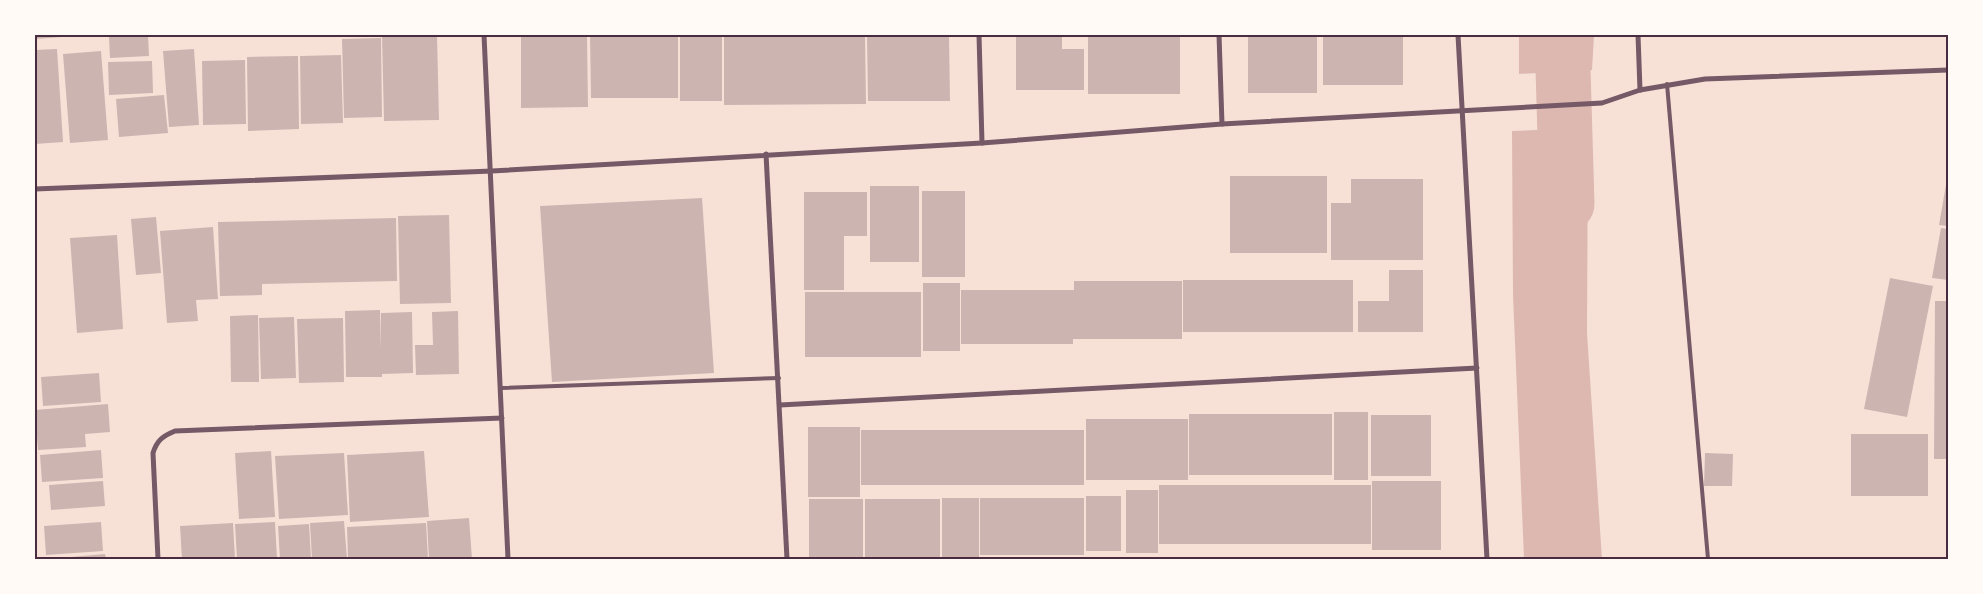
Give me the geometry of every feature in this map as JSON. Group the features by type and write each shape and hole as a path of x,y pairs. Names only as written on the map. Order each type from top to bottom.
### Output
{"street":[{"path":"484,35 492,171 508,559"},
{"path":"979,35 982,143"},
{"path":"1219,35 1222,124"},
{"path":"1458,35 1487,559"},
{"path":"1638,35 1640,90"},
{"path":"35,189 492,171 982,143 1222,124 1602,102 1640,90 1704,79 1948,70"},
{"path":"766,154 787,559"},
{"path":"780,405 1477,368"},
{"path":"158,559 153,453 155,445 160,438 167,434 175,431 502,418"}],"lane":[{"path":"1667,84 1708,559"},
{"path":"501,388 779,378"}],"shaded area":[{"path":"1519,35 1594,35 1592,70 1519,74"},
{"path":"1588,128 1587,333 1602,559 1524,559 1513,295 1512,131"}],"building":[{"path":"35,35 76,35 76,36 35,39"},
{"path":"148,35 149,56 110,58 109,37"},
{"path":"382,35 437,35 439,120 384,121"},
{"path":"521,35 587,35 588,107 521,108"},
{"path":"590,35 678,35 678,98 591,98"},
{"path":"680,35 722,35 722,101 680,101"},
{"path":"724,35 865,35 866,104 724,105"},
{"path":"867,35 949,35 950,101 868,101"},
{"path":"1016,35 1062,35 1062,49 1084,49 1084,90 1016,90"},
{"path":"1248,35 1317,35 1317,93 1248,93"},
{"path":"1323,35 1403,35 1403,85 1323,85"},
{"path":"1088,37 1180,37 1180,94 1088,94"},
{"path":"381,38 382,117 344,118 342,39"},
{"path":"57,49 63,142 35,144 35,50"},
{"path":"194,49 199,125 169,127 163,51"},
{"path":"101,51 108,140 70,143 63,54"},
{"path":"341,55 343,123 301,124 300,56"},
{"path":"298,56 299,129 248,131 247,57"},
{"path":"245,60 246,124 203,125 202,61"},
{"path":"152,61 153,93 109,95 108,62"},
{"path":"164,95 168,133 119,137 116,99"},
{"path":"1230,176 1327,176 1327,253 1230,253"},
{"path":"1351,179 1423,179 1423,260 1331,260 1331,203 1351,203"},
{"path":"1948,179 1948,226 1939,225"},
{"path":"870,186 919,186 919,262 870,262"},
{"path":"922,191 965,191 965,277 922,277"},
{"path":"804,192 867,192 867,236 844,236 844,290 804,290"},
{"path":"702,198 714,373 552,382 540,206"},
{"path":"449,215 451,303 400,304 398,216"},
{"path":"156,217 161,273 136,275 131,219"},
{"path":"396,218 397,281 262,284 262,295 220,296 218,222"},
{"path":"213,227 218,299 196,300 198,321 167,323 160,231"},
{"path":"1941,228 1948,229 1948,280 1932,278"},
{"path":"117,235 123,329 77,333 70,238"},
{"path":"1389,270 1423,270 1423,332 1358,332 1358,301 1389,301"},
{"path":"1890,278 1933,286 1907,417 1864,409"},
{"path":"1183,280 1353,280 1353,332 1183,332"},
{"path":"1074,281 1182,281 1182,339 1073,339 1073,344 961,344 961,290 1074,290"},
{"path":"923,283 960,283 960,351 923,351"},
{"path":"805,292 921,292 921,357 805,357"},
{"path":"1935,301 1948,301 1948,459 1934,459"},
{"path":"380,310 381,351 381,313 412,312 413,373 382,374 382,377 346,377 345,311"},
{"path":"458,311 459,374 416,375 415,345 433,345 432,312"},
{"path":"258,315 259,382 231,382 230,316"},
{"path":"294,317 296,378 261,379 259,318"},
{"path":"343,318 344,382 299,383 297,319"},
{"path":"99,373 101,402 43,406 41,377"},
{"path":"108,404 110,432 85,434 86,447 38,450 35,410"},
{"path":"1334,412 1368,412 1368,480 1334,480"},
{"path":"1189,414 1332,414 1332,475 1189,475"},
{"path":"1371,415 1431,415 1431,476 1371,476"},
{"path":"1086,419 1188,419 1188,480 1086,480"},
{"path":"808,427 860,427 860,497 808,497"},
{"path":"861,430 1084,430 1084,485 861,485"},
{"path":"1851,434 1928,434 1928,496 1851,496"},
{"path":"101,450 103,478 42,482 40,455"},
{"path":"271,451 275,517 239,519 235,453"},
{"path":"424,451 429,517 350,522 347,455"},
{"path":"344,453 348,515 279,519 275,456"},
{"path":"1705,453 1733,454 1732,486 1704,486"},
{"path":"103,481 105,506 51,510 49,485"},
{"path":"1372,481 1441,481 1441,550 1372,550"},
{"path":"1159,485 1371,485 1371,544 1159,544"},
{"path":"1126,490 1158,490 1158,553 1126,553"},
{"path":"1086,496 1121,496 1121,551 1086,551"},
{"path":"942,498 979,498 979,559 942,559"},
{"path":"980,498 1084,498 1084,555 980,555"},
{"path":"809,499 863,499 863,559 809,559"},
{"path":"865,499 940,499 940,557 865,557"},
{"path":"469,518 472,559 429,559 427,521"},
{"path":"344,521 347,559 312,559 310,523"},
{"path":"101,522 103,551 46,555 44,526"},
{"path":"275,522 277,559 237,559 235,524"},
{"path":"233,523 235,559 182,559 180,526"},
{"path":"426,523 428,559 348,559 347,527"},
{"path":"309,524 311,559 280,559 278,526"},
{"path":"105,554 106,559 59,559 59,558"}],"waterway":[{"path":"1562,35 1567,204"}]}
